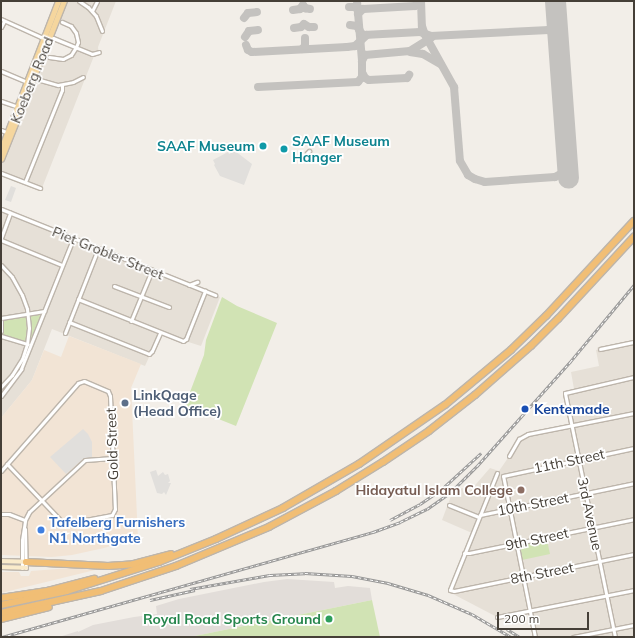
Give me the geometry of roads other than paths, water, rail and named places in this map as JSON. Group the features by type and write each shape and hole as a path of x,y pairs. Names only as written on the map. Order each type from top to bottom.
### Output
{"highway":[{"path":"1,605 67,590 154,564 245,526 316,490 360,464 419,425 471,384 516,345 546,316 633,222"},
{"path":"1,614 78,597 142,579 214,551 293,514 383,462 435,426 509,366 558,319 634,237"},
{"path":"24,565 61,562 97,566 134,564 193,548"},
{"path":"2,598 48,591 132,568 154,564"},
{"path":"1,619 61,604 78,597"}],"main road":[{"name":"Koeberg Road","path":"19,107 33,78 58,1"},
{"name":"Koeberg Road","path":"1,159 27,82 64,1"},
{"name":"Koeberg Road","path":"1,149 9,134"}],"street":[{"path":"79,1 92,11 99,22 102,31"},
{"path":"92,11 97,1"},
{"path":"1,27 2,20 92,54 99,52"},
{"path":"49,57 58,59 67,57 76,47 78,42 76,33 70,26 62,22"},
{"path":"1,71 27,82"},
{"path":"33,78 51,84 62,84 74,82 83,77"},
{"path":"25,182 62,90 62,84"},
{"path":"1,101 19,107"},
{"path":"1,130 9,134"},
{"path":"1,173 40,188"},
{"name":"Piet Grobler Street","path":"1,209 215,295"},
{"path":"10,213 1,239 62,265"},
{"path":"7,388 2,386 17,367 29,345 73,238"},
{"path":"65,332 98,249"},
{"path":"1,265 18,287 28,313 29,328 29,345 21,369 1,396"},
{"path":"131,321 152,270"},
{"path":"189,285 197,282"},
{"path":"114,286 169,307"},
{"path":"78,299 181,341 185,340 205,291"},
{"path":"1,331 1,319 44,311"},
{"path":"69,322 149,354 152,351 160,333"},
{"path":"1,336 29,345"},
{"path":"600,349 634,342"},
{"name":"3rd Avenue","path":"615,637 571,426 566,391 634,377"},
{"name":"Gold Street","path":"1,471 33,436 66,394 78,383 84,381 106,390 110,393 114,513 110,516 64,524 41,500"},
{"path":"509,456 523,436 634,413"},
{"name":"11th Street","path":"508,509 502,478 504,475 634,448"},
{"path":"24,565 24,522 29,512 85,460 113,458"},
{"path":"7,464 41,500"},
{"path":"464,553 497,473"},
{"name":"10th Street","path":"479,516 634,484"},
{"path":"450,505 479,516"},
{"path":"508,509 535,637"},
{"path":"1,514 9,514 24,522"},
{"name":"9th Street","path":"464,553 634,519"},
{"name":"8th Street","path":"464,553 450,590 454,591 634,554"},
{"path":"1,562 24,565"},
{"path":"1,567 24,565"},
{"path":"497,617 634,590"},
{"path":"573,637 634,625"}],"railway":[{"path":"2,637 373,532 400,522 427,509 451,492 477,466 570,362 634,285"},
{"path":"390,520 420,504 442,489 481,453"},
{"path":"190,589 270,575 305,573 352,576 388,583 428,595 472,614 511,637"},
{"path":"150,600 195,590"},
{"path":"507,629 520,637"}],"place":[{"name":"SAAF Museum","path":"263,146"},
{"name":"SAAF Museum Hanger","path":"284,149"},
{"name":"LinkQage (Head Office)","path":"125,403"},
{"name":"Kentemade","path":"525,409"},
{"name":"Hidayatul Islam College","path":"521,490"},
{"name":"Tafelberg Furnishers N1 Northgate","path":"41,530"},
{"name":"Royal Road Sports Ground","path":"329,619"}]}
